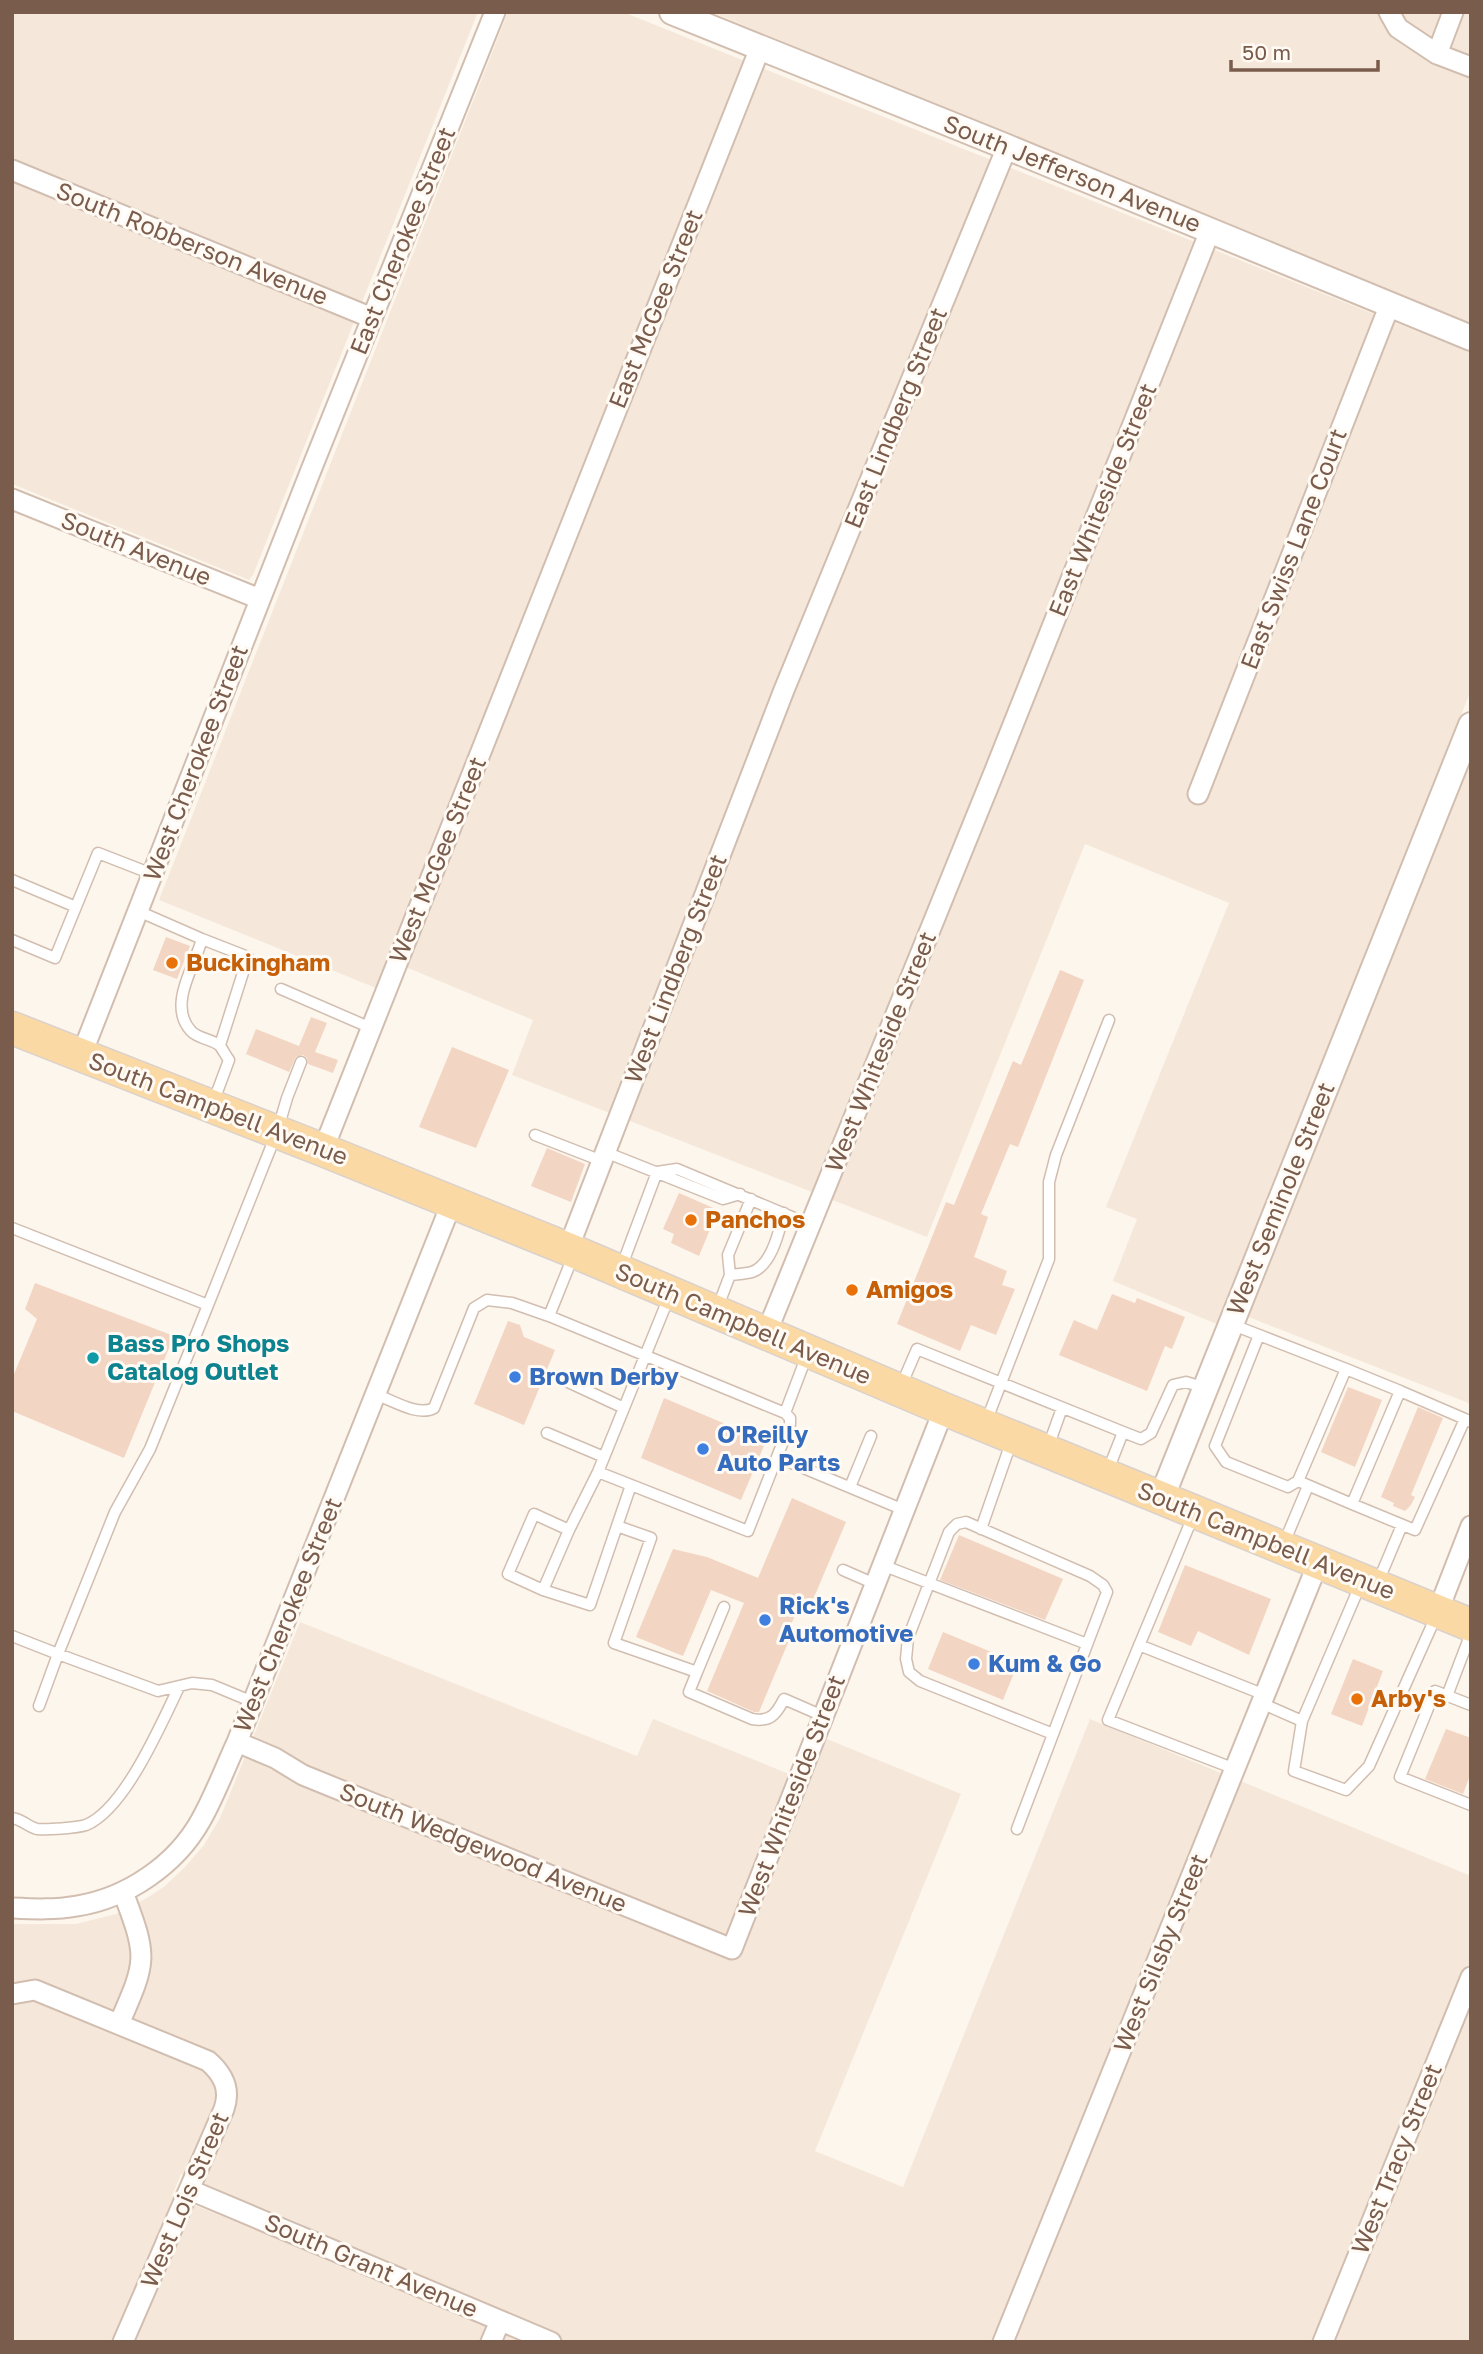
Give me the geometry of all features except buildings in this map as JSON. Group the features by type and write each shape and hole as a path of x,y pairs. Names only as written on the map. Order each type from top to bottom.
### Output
{"main road":[{"name":"South Campbell Avenue","path":"12,1028 452,1202 984,1426 1471,1625"}],"street":[{"name":"East Cherokee Street","path":"311,470 495,12"},
{"name":"South Jefferson Avenue","path":"672,12 1471,338"},
{"path":"1389,12 1398,28 1437,54 1471,67"},
{"path":"1437,54 1453,12"},
{"name":"East McGee Street","path":"552,570 760,48"},
{"name":"East Lindberg Street","path":"784,690 1007,147"},
{"name":"South Robberson Avenue","path":"12,170 372,318"},
{"name":"East Whiteside Street","path":"995,769 1210,231"},
{"name":"East Swiss Lane Court","path":"1198,794 1390,304"},
{"name":"West Cherokee Street","path":"81,1056 311,470"},
{"name":"South Avenue","path":"12,499 260,599"},
{"name":"West McGee Street","path":"323,1150 552,570"},
{"name":"West Lindberg Street","path":"571,1251 604,1157 784,690"},
{"name":"West Seminole Street","path":"1161,1499 1471,725"},
{"name":"West Whiteside Street","path":"766,1334 995,769"},
{"name":"West Cherokee Street","path":"12,1908 77,1906 123,1892 167,1863 191,1836 209,1806 237,1742 452,1202"},
{"name":"West Whiteside Street","path":"732,1949 944,1409"},
{"path":"1438,1611 1469,1534"},
{"name":"West Silsby Street","path":"1003,2342 1318,1563"},
{"name":"South Wedgewood Avenue","path":"237,1742 275,1758 303,1775 732,1949"},
{"path":"12,1994 35,1990 119,2024 138,1980 142,1957 138,1933 123,1892"},
{"name":"West Tracy Street","path":"1323,2342 1471,1977"},
{"name":"West Lois Street","path":"119,2024 208,2061 223,2077 227,2097 190,2190 123,2342"},
{"name":"South Grant Avenue","path":"190,2190 551,2342"},
{"path":"492,2342 500,2321"}],"lane":[{"path":"12,940 55,958 98,853 152,874"},
{"path":"12,880 76,907"},
{"path":"138,911 248,957 220,1045"},
{"path":"202,939 197,958 183,988 182,1015 192,1032 220,1045 229,1060 212,1107"},
{"path":"282,989 371,1028"},
{"path":"319,1020 325,1007"},
{"path":"984,1426 1049,1259 1049,1182 1056,1155 1109,1020"},
{"path":"39,1706 115,1512 150,1449 277,1132 301,1062"},
{"path":"535,1135 657,1172 677,1169 811,1225"},
{"path":"620,1271 657,1172"},
{"path":"716,1312 730,1275 728,1255 751,1199"},
{"path":"730,1275 755,1271 768,1258 784,1213"},
{"path":"12,1228 208,1305"},
{"path":"550,1316 571,1251"},
{"path":"543,1590 598,1472 670,1293"},
{"path":"376,1394 419,1411 434,1408 474,1308 487,1300 512,1303 550,1316 785,1413 790,1418 748,1531 598,1472"},
{"path":"1231,1324 1346,1369 1401,1391 1468,1420 1415,1530 1303,1483 1287,1487 1226,1462 1215,1446 1259,1335"},
{"path":"899,1390 916,1349 1141,1439 1151,1433 1173,1385 1186,1382 1205,1388"},
{"path":"785,1413 808,1352"},
{"path":"1282,1548 1303,1483 1346,1369"},
{"path":"566,1381 624,1408"},
{"path":"1352,1504 1401,1391"},
{"path":"1046,1451 1062,1408"},
{"path":"1106,1476 1123,1432"},
{"path":"547,1433 604,1457"},
{"path":"849,1487 871,1436"},
{"path":"981,1529 1013,1437"},
{"path":"777,1457 904,1510"},
{"path":"569,1530 534,1514 508,1574 543,1590 590,1605 631,1485"},
{"path":"1194,1513 1108,1720 1235,1769"},
{"path":"1017,1829 1053,1734 1107,1591 1090,1576 966,1522 957,1524 949,1532 908,1638 906,1659 909,1672 920,1681 1053,1734"},
{"path":"1402,1525 1369,1584 1301,1721 1294,1771 1346,1790 1369,1766 1438,1611"},
{"path":"617,1526 651,1538 614,1643 697,1672"},
{"path":"843,1570 929,1584 1087,1644"},
{"path":"724,1607 689,1692 762,1721 776,1714 785,1699 823,1716"},
{"path":"1447,1696 1471,1633"},
{"path":"12,1636 158,1691 192,1683 212,1685 253,1702"},
{"path":"1139,1645 1263,1699 1301,1721"},
{"path":"12,1818 36,1829 85,1825 97,1818 126,1787 139,1768 179,1687"},
{"path":"1471,1705 1435,1690 1401,1777 1471,1805"}],"shaded area":[{"path":"12,12 478,12 249,580 12,484"},
{"path":"508,12 623,12 1471,353 1471,690 1219,1325 1113,1281 1137,1219 1106,1207 1229,903 1085,844 927,1237 512,1075 533,1020 389,960 376,988 159,900"},
{"path":"712,12 1471,12 1471,325 961,117"},
{"path":"1471,745 1471,1404 1246,1316"},
{"path":"300,1622 637,1756 653,1719 809,1782 827,1739 961,1794 815,2151 903,2187 1090,1719 1471,1876 1471,2342 12,2342 12,1924 76,1924 116,1914 165,1886 204,1845 220,1818","holes":["181,2174 299,2223 291,2244 172,2196"]}],"place":[{"name":"Buckingham","path":"172,963"},
{"name":"Panchos","path":"691,1220"},
{"name":"Amigos","path":"852,1290"},
{"name":"Bass Pro Shops Catalog Outlet","path":"93,1358"},
{"name":"Brown Derby","path":"515,1377"},
{"name":"O'Reilly Auto Parts","path":"703,1449"},
{"name":"Rick's Automotive","path":"765,1620"},
{"name":"Kum & Go","path":"974,1664"},
{"name":"Arby's","path":"1357,1699"}]}
